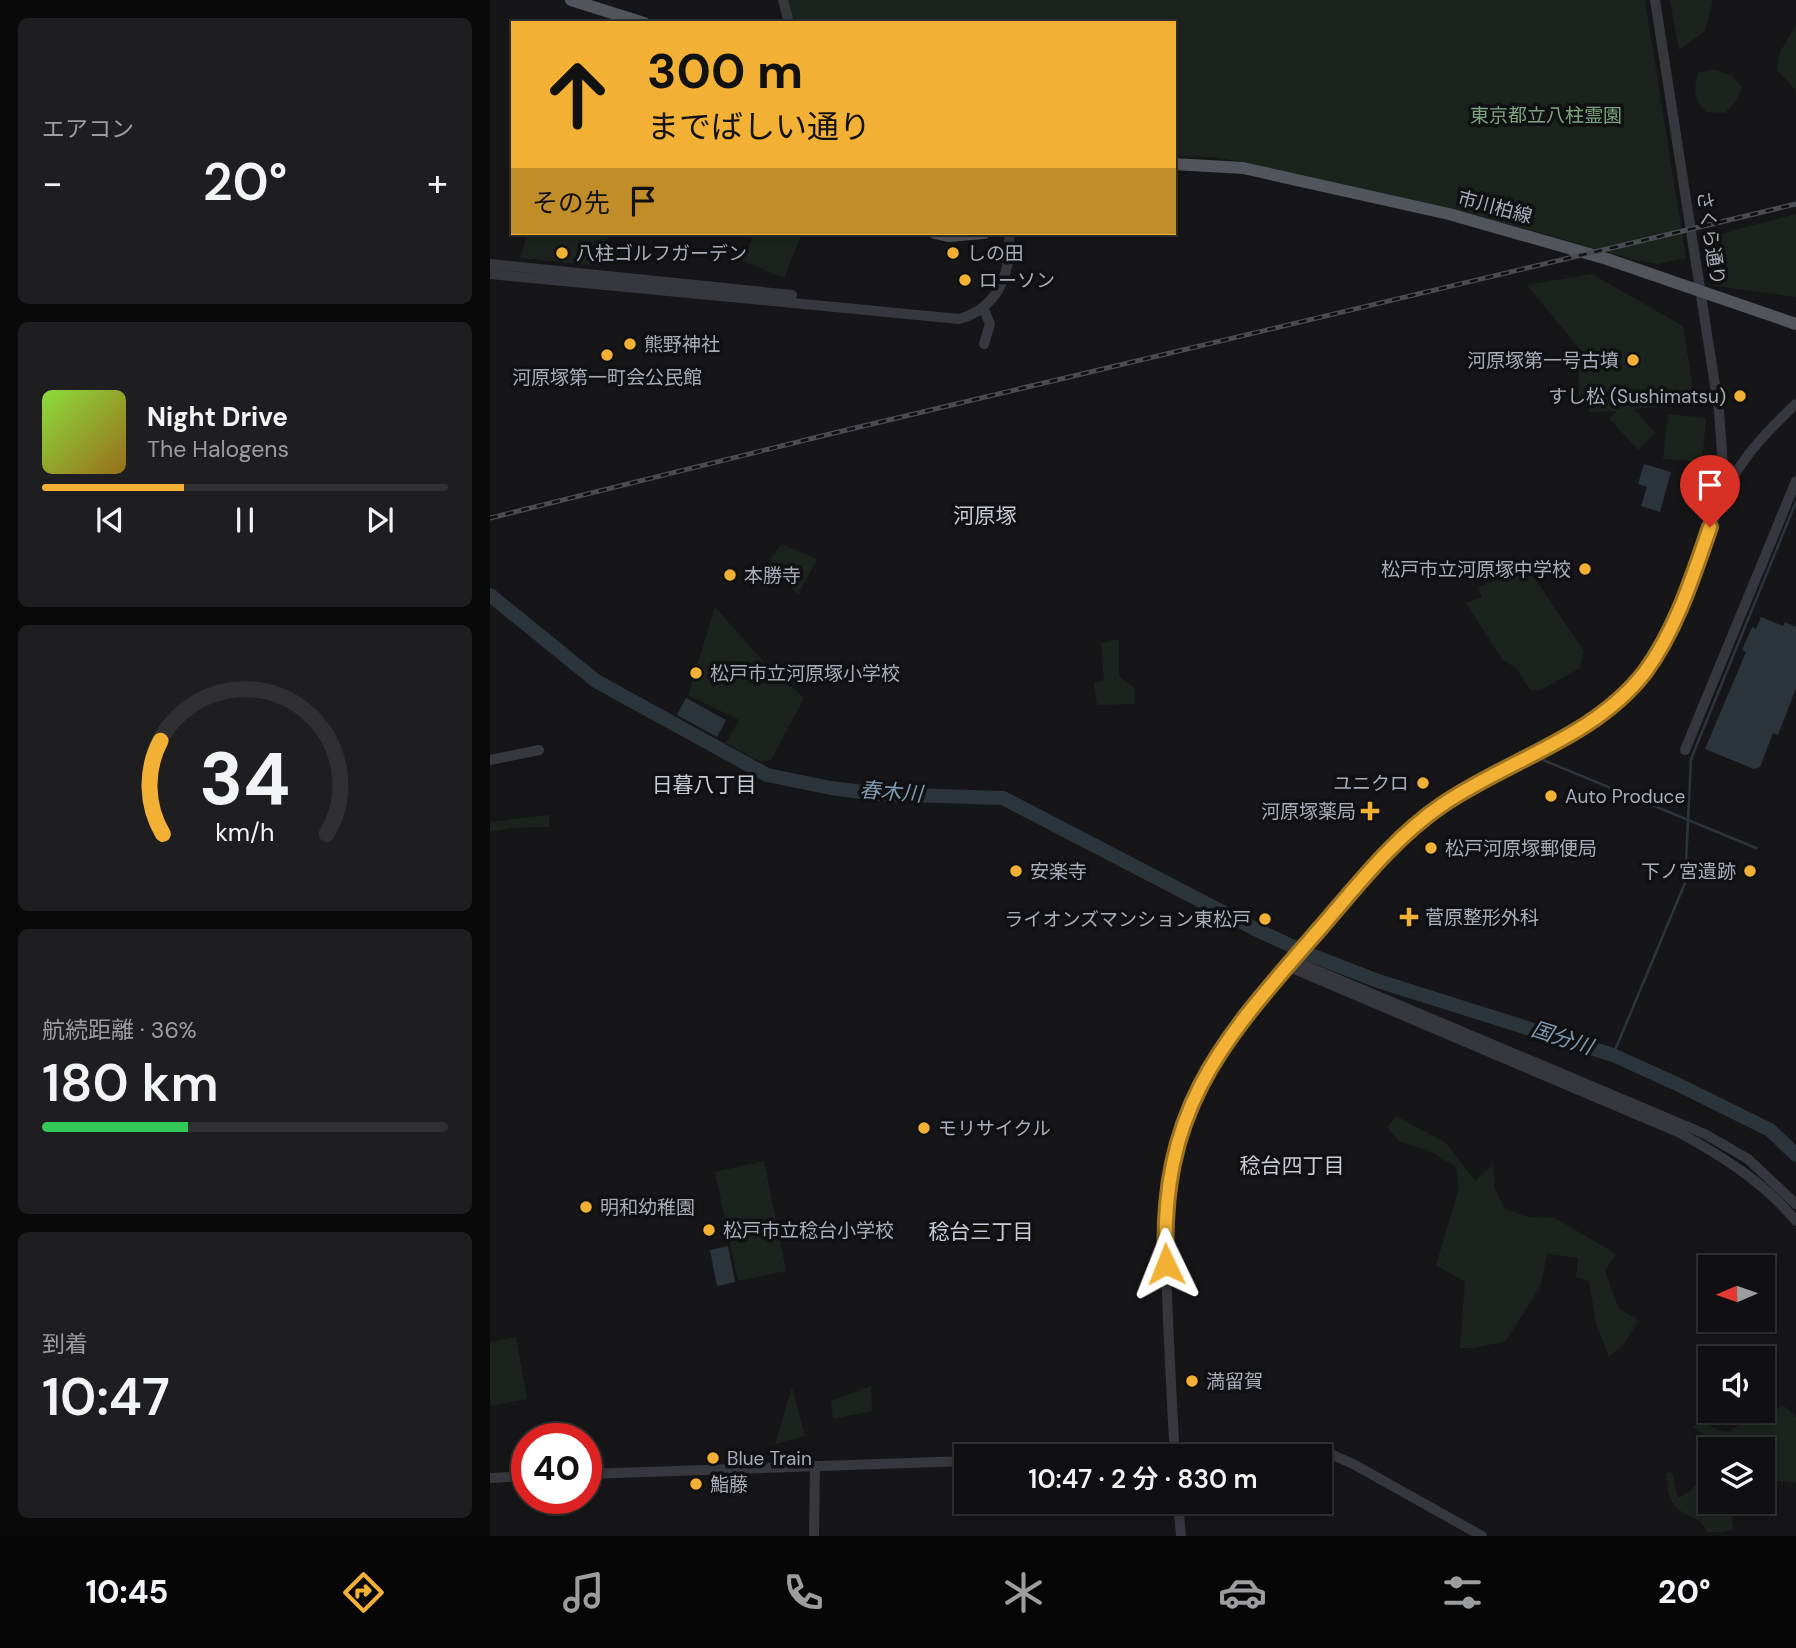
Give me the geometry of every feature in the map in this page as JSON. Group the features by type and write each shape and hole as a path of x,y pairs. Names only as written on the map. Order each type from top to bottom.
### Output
{"main road":[{"path":"571,0 638,21"},
{"name":"市川柏線","path":"1176,164 1243,168 1449,214 1607,259 1796,324"}],"street":[{"path":"783,0 788,21"},
{"name":"さくら通り","path":"1655,0 1702,290 1719,411 1723,467 1730,482"},
{"path":"490,274 807,302 951,319 968,316 984,307 996,295 1003,284 1007,267 1009,235"},
{"path":"490,264 699,284 949,313 984,307"},
{"path":"984,307 990,324 984,344"},
{"path":"1175,1444 1165,1238 1166,1202 1174,1151 1202,1080 1229,1037 1292,960 1404,834 1442,804 1493,774 1561,740 1605,712 1644,672 1667,636 1730,482 1763,439 1796,404"},
{"path":"1685,750 1796,481"},
{"path":"490,760 539,750"},
{"path":"1292,960 1705,1134 1748,1159 1796,1204"},
{"path":"1292,960 1680,1133 1721,1155 1755,1180 1781,1203 1796,1221"},
{"path":"1332,1454 1482,1536"},
{"path":"602,1473 954,1461"},
{"path":"814,1536 815,1466"},
{"path":"490,1478 511,1477"},
{"path":"1179,1514 1181,1536"}],"green space":[{"name":"東京都立八柱霊園","path":"786,0 1645,0 1686,258 1657,264 1631,259 1528,229 1243,162 1211,157 1176,156 1176,21 791,21"},
{"path":"1670,0 1713,0 1705,31 1679,50"},
{"path":"1796,25 1796,91 1777,70 1780,52"},
{"path":"1714,69 1732,76 1742,87 1736,101 1725,113 1706,112 1696,94 1698,73"},
{"path":"1796,214 1796,297 1715,286 1712,236"},
{"name":"八柱ゴルフガーデン","path":"527,235 608,235 600,266 520,258"},
{"path":"753,235 801,235 784,278 743,261"},
{"path":"1592,274 1683,326 1694,397 1689,405 1634,409 1655,433 1638,450 1609,418 1617,411 1590,412 1579,395 1578,347 1527,285"},
{"path":"1668,414 1706,418 1702,462 1663,459"},
{"path":"782,544 817,559 798,595 771,562"},
{"path":"1526,566 1584,651 1580,668 1541,690 1530,690 1517,669 1502,659 1466,603 1482,597 1478,588"},
{"path":"715,607 768,667 804,698 771,760 761,762 726,743 739,720 688,695"},
{"path":"1119,639 1119,677 1134,687 1135,704 1097,705 1094,683 1104,681 1101,643"},
{"path":"549,815 549,827 512,828 490,832 490,822"},
{"path":"1396,1116 1446,1143 1475,1181 1493,1164 1495,1189 1505,1209 1528,1217 1555,1218 1616,1254 1605,1271 1619,1309 1639,1320 1624,1344 1609,1357 1596,1323 1589,1281 1576,1277 1578,1258 1547,1254 1541,1285 1506,1341 1475,1348 1460,1348 1465,1282 1436,1265 1459,1188 1456,1167 1428,1150 1400,1142 1387,1127"},
{"path":"764,1161 786,1271 738,1281 715,1172"},
{"path":"516,1337 527,1399 490,1406 490,1342"},
{"path":"871,1386 872,1411 833,1419 831,1401"},
{"path":"792,1387 805,1436 775,1444"},
{"path":"1784,1406 1796,1417 1794,1483 1775,1481 1775,1437 1707,1437 1693,1427 1706,1423 1724,1432 1744,1423 1775,1423 1775,1409"},
{"path":"1672,1472 1678,1498 1689,1492 1698,1482 1698,1514 1732,1514 1733,1529 1707,1532 1700,1521 1676,1507 1671,1500 1666,1473"}],"shaded area":[{"path":"1644,464 1671,472 1660,512 1641,506 1647,487 1638,484"},
{"path":"1761,617 1783,626 1785,622 1796,627 1796,688 1778,735 1773,733 1760,767 1754,769 1705,749 1746,652 1742,650 1752,627 1756,629"},
{"path":"686,698 726,720 717,737 677,715"},
{"path":"728,1246 735,1282 717,1286 710,1250"}],"waterway":[{"path":"1613,1055 1685,883 1691,759 1796,502"},
{"name":"春木川","path":"490,595 596,681 767,775 877,794 1003,798 1259,931 1311,955 1378,981 1613,1055 1770,1130 1796,1155"},
{"path":"1543,760 1756,848"}],"railway":[{"path":"490,518 834,433 1796,204"}],"place":[{"name":"八柱ゴルフガーデン","path":"562,253"},
{"name":"しの田","path":"953,253"},
{"name":"ローソン","path":"965,280"},
{"name":"熊野神社","path":"630,344"},
{"name":"河原塚第一町会公民館","path":"607,355"},
{"name":"河原塚第一号古墳","path":"1633,360"},
{"name":"すし松 (Sushimatsu)","path":"1740,396"},
{"name":"松戸市立河原塚中学校","path":"1585,569"},
{"name":"本勝寺","path":"730,575"},
{"name":"松戸市立河原塚小学校","path":"696,673"},
{"name":"ユニクロ","path":"1423,783"},
{"name":"Auto Produce","path":"1551,796"},
{"name":"河原塚薬局","path":"1370,811"},
{"name":"松戸河原塚郵便局","path":"1431,848"},
{"name":"安楽寺","path":"1016,871"},
{"name":"下ノ宮遺跡","path":"1750,871"},
{"name":"菅原整形外科","path":"1409,917"},
{"name":"ライオンズマンション東松戸","path":"1265,919"},
{"name":"モリサイクル","path":"924,1128"},
{"name":"明和幼稚園","path":"586,1207"},
{"name":"松戸市立稔台小学校","path":"709,1230"},
{"name":"満留賀","path":"1192,1381"},
{"name":"Blue Train","path":"713,1458"},
{"name":"鮨藤","path":"696,1484"}],"district":[{"name":"河原塚","path":"985,516"},
{"name":"日暮八丁目","path":"704,785"},
{"name":"稔台四丁目","path":"1292,1166"},
{"name":"稔台三丁目","path":"981,1232"}],"route":[{"path":"1166,1264 1166,1202 1174,1151 1180,1130 1202,1080 1229,1037 1355,887 1404,834 1442,804 1493,774 1561,740 1605,712 1624,694 1644,672 1667,636 1710,527"}],"water label":[{"name":"国分川","path":"1562,1038"}]}
